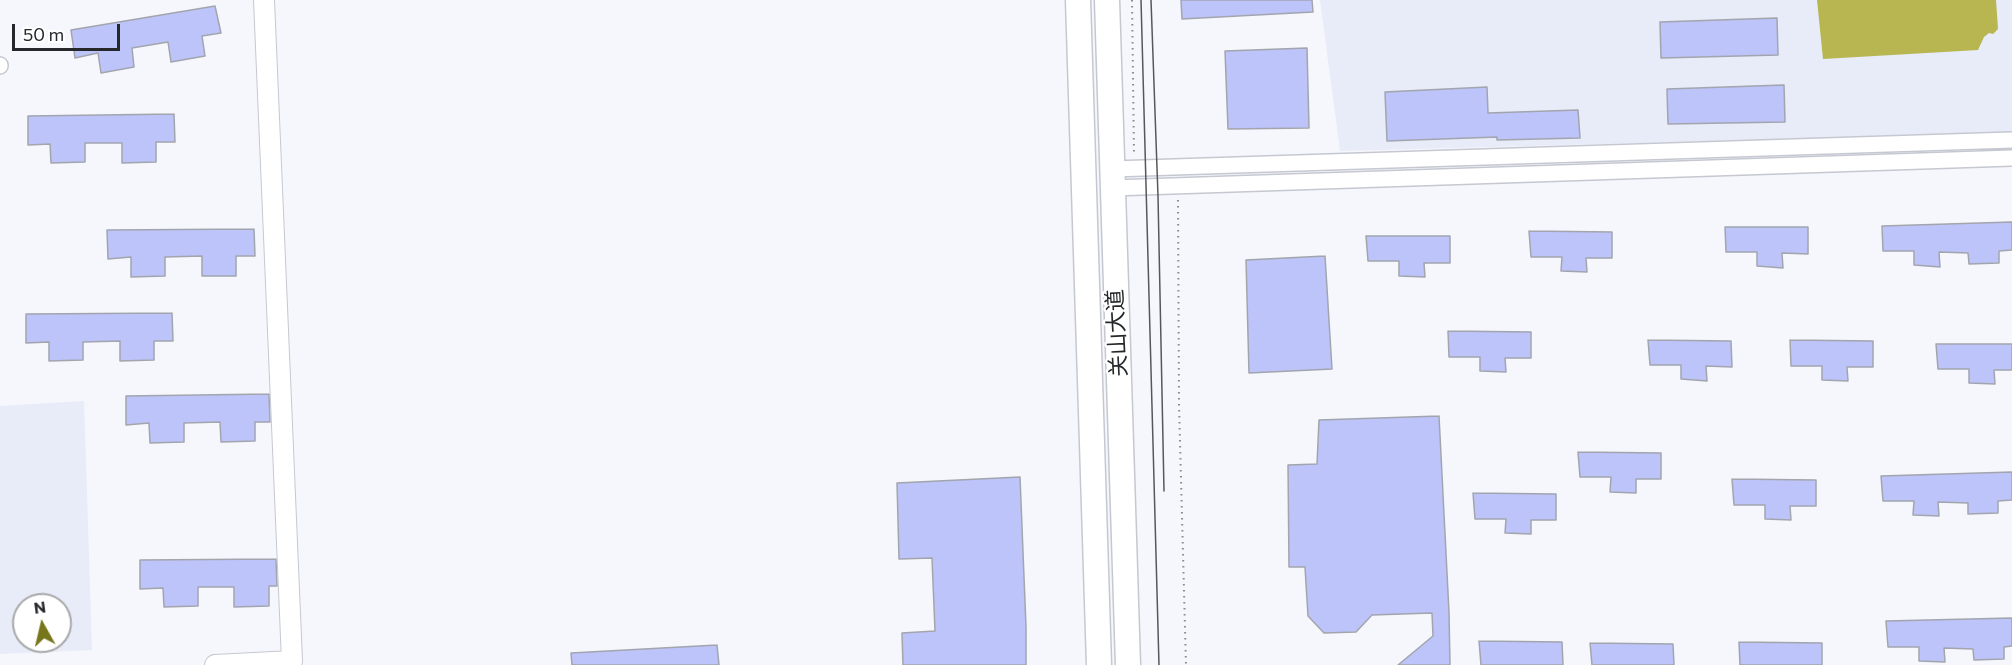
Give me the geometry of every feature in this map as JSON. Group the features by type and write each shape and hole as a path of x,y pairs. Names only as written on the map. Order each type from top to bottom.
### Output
{"main road":[{"name":"关山大道","path":"1078,0 1099,665"},
{"name":"关山大道","path":"1107,0 1119,175 1128,665"}],"street":[{"path":"215,665 292,661 264,0"},
{"path":"1119,175 2012,140"},
{"path":"1119,175 2012,158"}],"path":[{"path":"1119,175 1132,0"},
{"path":"1178,199 1179,404 1186,665"}],"shaded area":[{"path":"1320,0 2012,0 2012,133 1340,151"},
{"path":"1817,0 1996,0 1998,29 1993,34 1989,33 1984,37 1978,50 1823,59"},
{"path":"84,401 92,650 72,651 72,593 12,593 12,653 23,653 0,654 0,406"}],"building":[{"path":"1181,0 1312,0 1313,12 1182,19"},
{"path":"215,6 221,33 202,36 205,56 171,62 168,42 132,48 134,67 101,73 98,53 75,58 71,30"},
{"path":"1777,18 1778,55 1661,58 1660,22"},
{"path":"1307,48 1309,128 1228,129 1225,51"},
{"path":"1784,85 1785,122 1668,124 1667,89"},
{"path":"1487,87 1488,113 1578,110 1580,138 1497,140 1497,137 1387,141 1385,92"},
{"path":"174,114 175,142 156,142 156,162 122,163 122,143 85,143 85,162 51,163 50,144 28,145 28,116"},
{"path":"2012,222 2012,250 1999,251 1999,263 1969,264 1968,253 1939,252 1940,267 1914,265 1914,251 1883,251 1882,226"},
{"path":"1725,227 1808,227 1808,254 1782,253 1783,268 1757,266 1757,252 1726,252"},
{"path":"254,229 255,256 236,256 236,276 202,276 202,256 165,257 165,276 131,277 131,257 108,259 107,230"},
{"path":"1529,231 1612,232 1612,258 1586,258 1587,272 1561,271 1562,257 1531,257"},
{"path":"1366,236 1450,236 1450,263 1424,263 1425,277 1399,276 1399,261 1368,261"},
{"path":"1325,256 1332,369 1249,373 1246,260"},
{"path":"172,313 173,341 154,341 154,360 120,361 120,341 83,342 83,360 49,361 49,342 26,343 26,314"},
{"path":"1448,331 1531,332 1531,358 1505,358 1506,372 1480,371 1480,357 1449,357"},
{"path":"1648,340 1731,341 1732,367 1706,366 1707,381 1681,379 1681,365 1650,365"},
{"path":"1790,340 1873,341 1873,367 1847,367 1848,381 1822,380 1822,366 1791,366"},
{"path":"1936,344 2012,344 2012,370 1994,370 1995,384 1969,383 1969,369 1938,369"},
{"path":"269,394 270,422 255,422 255,441 221,442 220,422 184,423 184,442 150,443 149,423 126,425 126,396"},
{"path":"1439,416 1450,665 1398,665 1433,636 1432,613 1372,615 1356,632 1324,633 1308,616 1305,567 1289,567 1288,465 1317,464 1319,420"},
{"path":"1578,452 1661,453 1661,479 1636,479 1636,493 1610,492 1611,477 1580,477"},
{"path":"2012,472 2012,500 1998,501 1998,513 1968,514 1968,503 1938,502 1939,516 1913,515 1914,501 1883,501 1881,476"},
{"path":"1020,477 1026,665 903,665 902,633 935,631 932,558 899,559 897,483"},
{"path":"1732,479 1816,480 1816,506 1790,506 1791,520 1765,519 1765,505 1734,505"},
{"path":"1473,493 1556,494 1556,520 1531,520 1531,534 1505,533 1506,519 1475,519"},
{"path":"276,559 277,586 269,586 269,606 234,607 234,587 198,587 198,606 164,607 163,588 140,589 140,560"},
{"path":"2012,618 2012,646 2004,647 2004,659 1974,660 1973,649 1944,648 1945,662 1919,661 1919,647 1888,647 1886,621"},
{"path":"1479,641 1562,642 1563,665 1481,665"},
{"path":"1739,642 1822,643 1822,665 1740,665"},
{"path":"1590,643 1673,644 1674,665 1592,665"},
{"path":"717,645 719,665 572,665 571,653"}],"tram line":[{"path":"1141,0 1159,665"},
{"path":"1151,0 1158,196 1164,491"}]}
